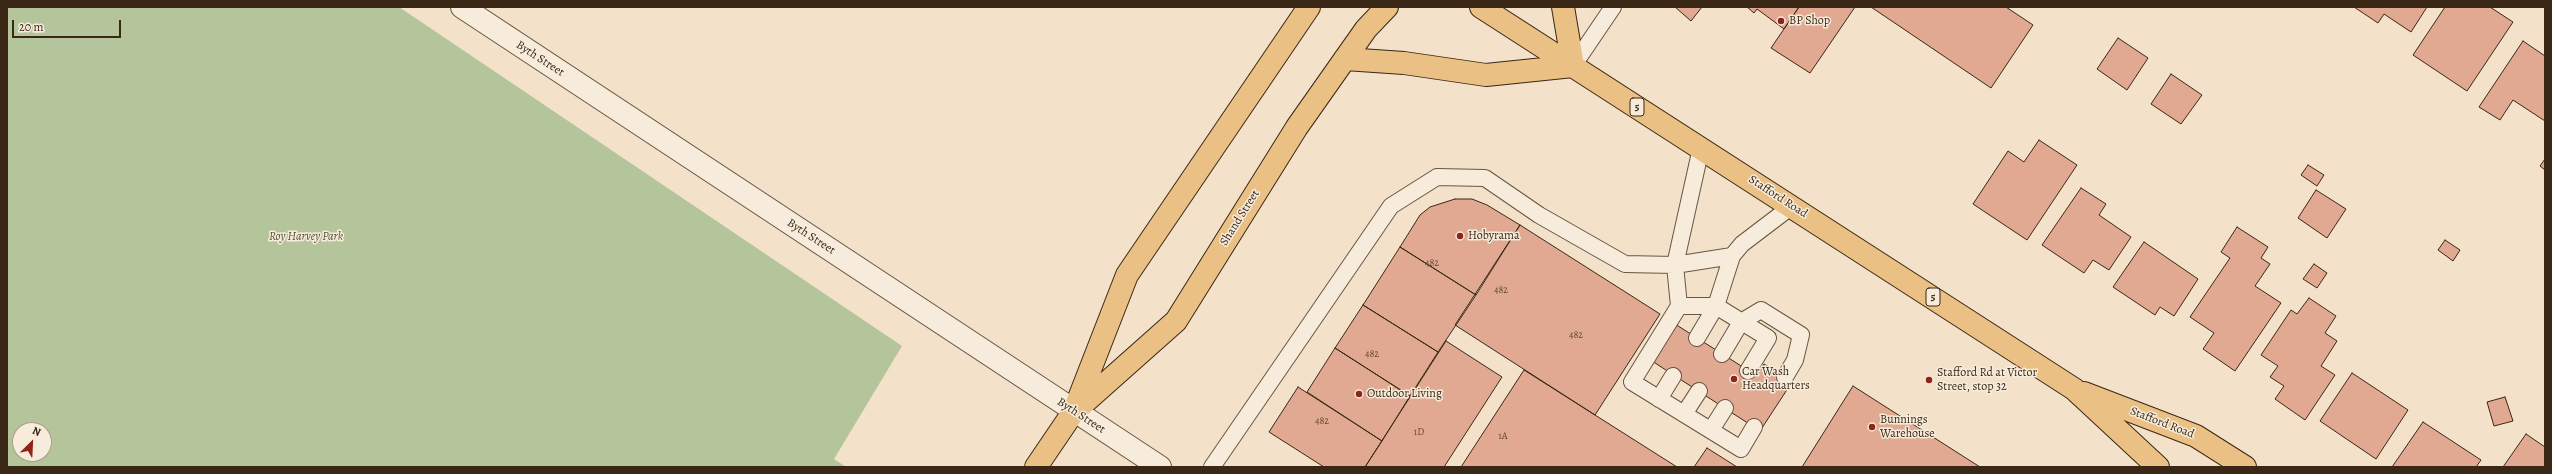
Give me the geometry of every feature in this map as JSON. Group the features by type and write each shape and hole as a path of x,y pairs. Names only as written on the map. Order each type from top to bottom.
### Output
{"main road":[{"name":"Shand Street","path":"1036,467 1074,411 1127,275 1309,7"},
{"name":"Shand Street","path":"1074,411 1176,321 1297,127 1366,29 1386,7"},
{"name":"Stafford Road","path":"1481,7 2074,389 2158,467"},
{"path":"1345,59 1404,63 1486,75 1573,66 1563,7"},
{"name":"Stafford Road","path":"2074,389 2196,436 2245,467"}],"street":[{"name":"Byth Street","path":"462,7 1160,467"}],"lane":[{"path":"1573,66 1613,7"},
{"path":"1701,148 1675,265 1679,306 1632,382 1741,449 1754,427"},
{"path":"1212,467 1391,206 1437,177 1484,178 1539,214 1624,264 1675,265 1732,256"},
{"path":"1697,338 1716,306 1732,256 1742,244 1792,206"},
{"path":"1679,306 1716,306 1768,338 1748,371"},
{"path":"1722,354 1741,322 1761,310 1801,335 1796,360 1785,377"},
{"path":"1659,399 1673,376"},
{"path":"1684,414 1699,392"},
{"path":"1711,430 1725,408"}],"green space":[{"name":"Roy Harvey Park","path":"7,7 399,7 902,346 834,459 846,467 7,467"}],"building":[{"path":"1675,7 1702,7 1691,21"},
{"name":"BP Shop","path":"1747,7 1799,7 1784,29 1757,9 1754,13"},
{"path":"1799,7 1855,7 1810,73 1771,48"},
{"path":"1871,7 2006,7 2033,25 1991,88"},
{"path":"2354,7 2427,7 2411,32 2384,14 2378,23"},
{"path":"2445,7 2490,7 2513,22 2467,91 2413,55"},
{"path":"2118,38 2148,58 2127,90 2097,69"},
{"path":"2523,41 2545,56 2545,121 2513,100 2500,120 2479,107"},
{"path":"2171,74 2202,95 2181,124 2151,104"},
{"path":"2039,140 2077,165 2027,240 1973,204 2008,151 2024,162"},
{"path":"2545,159 2545,170 2540,166"},
{"path":"2308,165 2324,175 2317,186 2301,175"},
{"path":"2081,188 2106,204 2099,215 2131,237 2109,270 2093,260 2084,273 2042,245"},
{"path":"2316,190 2346,209 2327,238 2298,218"},
{"name":"Hobyrama","path":"1455,199 1472,199 1487,205 1520,225 1476,295 1400,247 1420,215 1430,207"},
{"path":"1520,225 1660,314 1595,415 1455,325"},
{"path":"2237,227 2268,247 2261,258 2270,264 2255,286 2281,303 2235,371 2203,349 2214,333 2190,317 2230,258 2221,252"},
{"path":"2445,240 2460,250 2453,261 2438,250"},
{"path":"2144,242 2198,279 2174,316 2160,307 2155,315 2113,287"},
{"path":"1400,247 1476,295 1438,352 1363,305"},
{"path":"2314,264 2327,273 2317,288 2303,279"},
{"path":"2309,298 2336,316 2325,333 2337,341 2321,366 2335,375 2305,420 2275,399 2284,386 2270,377 2278,366 2261,355 2291,310 2297,314"},
{"path":"1363,305 1438,352 1410,396 1335,348"},
{"name":"Car Wash Headquarters","path":"1675,324 1757,376 1764,364 1792,382 1760,431 1652,361"},
{"path":"1446,341 1502,377 1444,467 1365,467"},
{"name":"Outdoor Living","path":"1335,348 1410,396 1382,441 1307,392"},
{"path":"1524,370 1595,415 1677,467 1461,467"},
{"path":"2352,373 2408,410 2376,459 2320,421"},
{"name":"Bunnings Warehouse","path":"1853,386 1980,467 1802,467"},
{"path":"1298,387 1382,441 1365,467 1324,467 1269,432"},
{"path":"2505,397 2513,421 2494,426 2487,402"},
{"path":"2423,422 2481,460 2476,467 2392,467"},
{"path":"2526,434 2545,447 2545,467 2503,467"},
{"path":"1707,448 1737,467 1694,467"}],"place":[{"name":"BP Shop","path":"1781,21"},
{"name":"Hobyrama","path":"1460,236"},
{"name":"Car Wash Headquarters","path":"1734,379"},
{"name":"Stafford Rd at Victor Street, stop 32","path":"1929,380"},
{"name":"Outdoor Living","path":"1359,394"},
{"name":"Bunnings Warehouse","path":"1872,427"}]}
